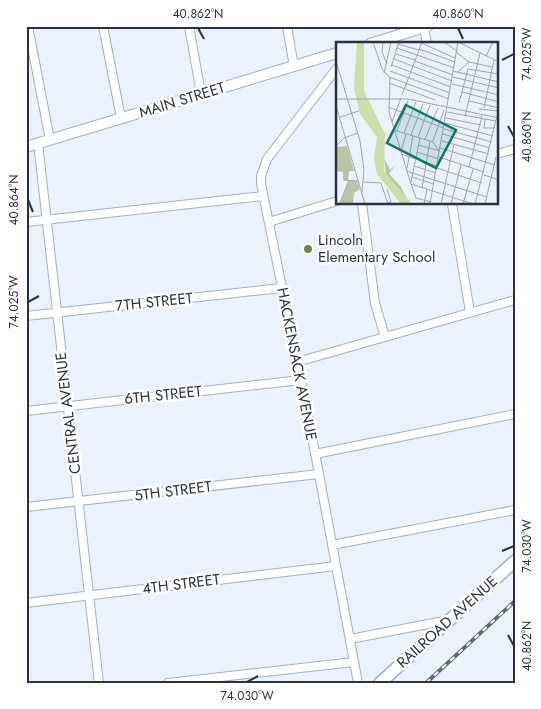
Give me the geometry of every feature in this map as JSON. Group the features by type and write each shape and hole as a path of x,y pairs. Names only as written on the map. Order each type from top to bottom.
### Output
{"main road":[{"name":"RAILROAD AVENUE","path":"380,683 515,561"}],"street":[{"path":"28,26 50,140"},
{"path":"103,26 121,118"},
{"path":"189,26 201,94"},
{"path":"286,26 294,67"},
{"path":"375,42 408,29 426,27 427,42"},
{"name":"MAIN STREET","path":"26,147 294,67 336,57"},
{"name":"HACKENSACK AVENUE","path":"336,69 267,159 262,176 263,196 301,380 358,683"},
{"name":"CENTRAL AVENUE","path":"38,143 45,220 99,683"},
{"path":"498,154 515,150"},
{"path":"26,222 263,196"},
{"path":"269,222 336,201"},
{"path":"362,205 375,303 385,337"},
{"path":"452,205 470,312"},
{"name":"7TH STREET","path":"26,316 282,288"},
{"path":"297,362 515,300"},
{"name":"6TH STREET","path":"26,411 301,380"},
{"path":"315,454 515,414"},
{"name":"5TH STREET","path":"26,507 319,474"},
{"path":"332,545 515,510"},
{"name":"4TH STREET","path":"26,603 336,566"},
{"path":"350,639 448,620"},
{"path":"168,683 354,662"}],"railway":[{"path":"426,683 515,601"}],"place":[{"name":"Lincoln Elementary School","path":"308,249"}]}
